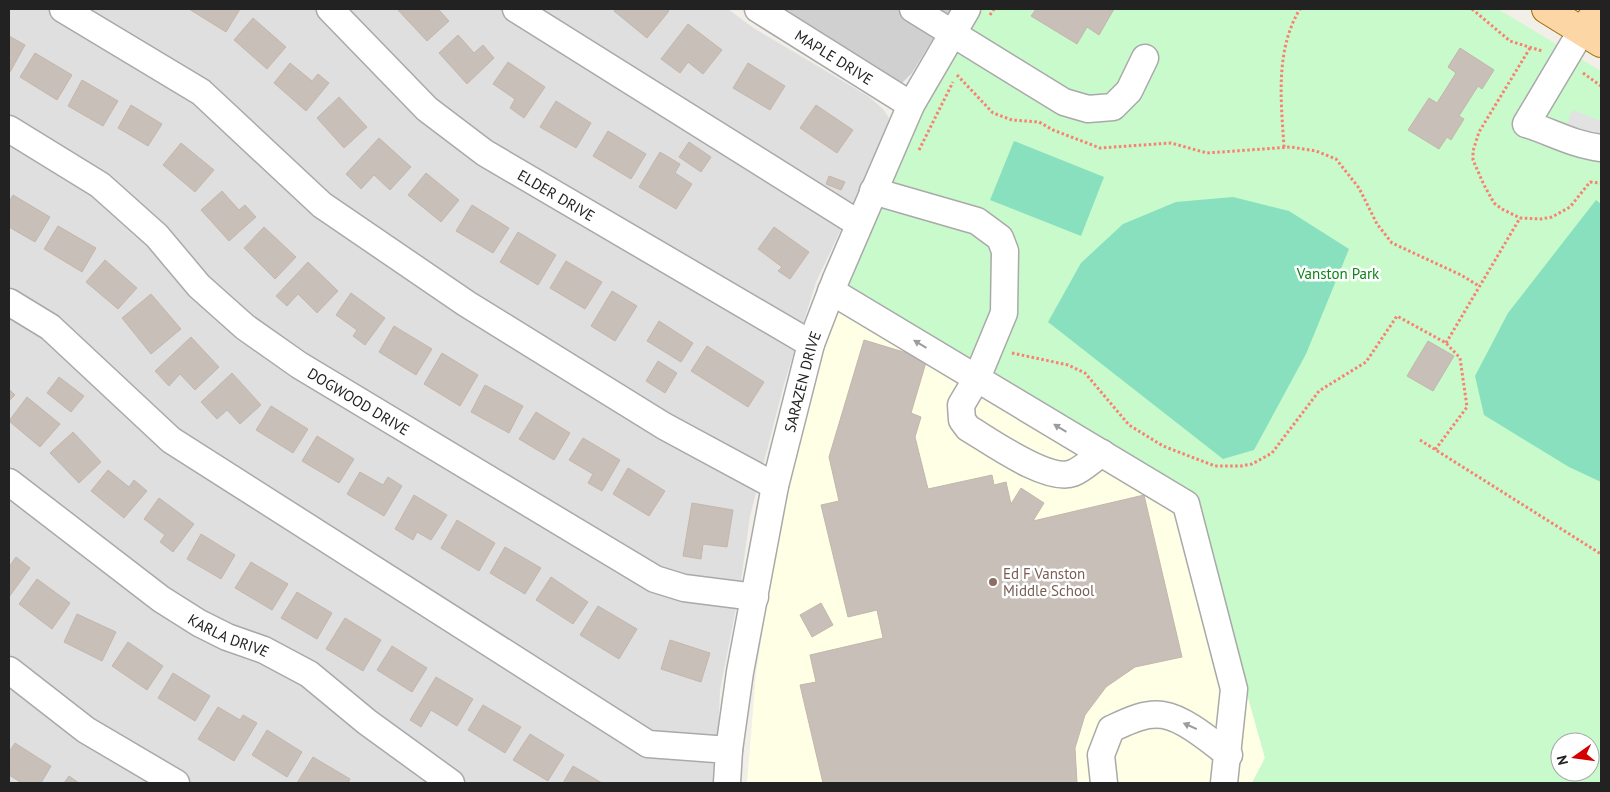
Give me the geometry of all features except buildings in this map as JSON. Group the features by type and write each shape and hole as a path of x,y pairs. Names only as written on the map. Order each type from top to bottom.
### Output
{"main road":[{"path":"1546,9 1596,19"}],"street":[{"path":"63,9 201,92 322,205 467,304 664,426 775,486"},
{"name":"ELDER DRIVE","path":"330,9 427,109 485,153 811,344"},
{"path":"516,9 859,224"},
{"name":"MAPLE DRIVE","path":"758,9 911,105"},
{"path":"913,9 1064,102 1088,109 1114,107 1129,91 1145,58"},
{"name":"SARAZEN DRIVE","path":"727,783 729,750 740,672 775,486 811,344 859,224 911,105 967,9"},
{"path":"1596,19 1563,62 1526,124 1553,132 1580,146 1601,148"},
{"name":"DOGWOOD DRIVE","path":"9,129 100,185 157,236 199,286 245,327 299,365 655,579 684,588 755,597"},
{"path":"873,191 977,221 1000,238 1005,251 1004,313 977,378 961,405 962,420 968,428 1032,465 1056,475 1072,473 1102,453"},
{"path":"831,291 1186,504 1234,689 1229,755 1224,783"},
{"path":"9,302 50,328 171,440 648,744 729,750"},
{"name":"KARLA DRIVE","path":"9,482 161,599 199,623 227,637 264,650 310,674 367,722 450,783"},
{"path":"9,670 86,730 176,783"},
{"path":"1104,783 1101,755 1111,729 1134,718 1163,715 1198,730 1229,755"}],"path":[{"path":"1284,147 1281,92 1285,46 1300,9"},
{"path":"1472,9 1510,41 1549,54 1601,86"},
{"path":"1530,48 1479,132 1473,151 1473,160 1488,194 1502,209 1520,218 1541,220 1570,208 1590,182 1601,183"},
{"path":"957,75 993,113 1012,120 1039,122 1053,130 1100,148 1171,143 1208,153 1284,147 1316,151 1336,159 1359,188 1377,224 1392,242 1461,275 1479,286"},
{"path":"1446,342 1520,218"},
{"path":"992,342 1014,354 1068,365 1085,373 1129,425 1163,446 1203,462 1228,467 1252,464 1272,453 1319,390 1366,362 1396,316 1446,342 1460,358 1467,407 1435,450"},
{"path":"1420,440 1601,554"}],"shaded area":[{"path":"9,9 728,9 752,27 868,96 883,109 889,118 887,133 816,282 784,384 750,516 740,588 720,690 716,783 9,783"},
{"path":"776,9 951,9 912,73 902,83 885,79"},
{"path":"1572,110 1601,121 1601,138 1567,125"},
{"name":"Ed F Vanston Middle School","path":"840,283 1190,490 1265,758 1252,783 747,783 756,674 789,455"}],"green space":[{"name":"Vanston Park","path":"978,9 1498,9 1601,71 1601,783 1252,783 1265,758 1190,490 840,283 941,72"},
{"path":"1014,141 1104,177 1081,236 990,200"},
{"path":"1233,197 1289,211 1349,249 1306,354 1254,450 1223,459 1048,322 1081,263 1123,224 1176,202"},
{"path":"1596,200 1601,204 1601,482 1569,467 1484,415 1475,376 1508,313"}],"place":[{"name":"Ed F Vanston Middle School","path":"993,582"}]}
